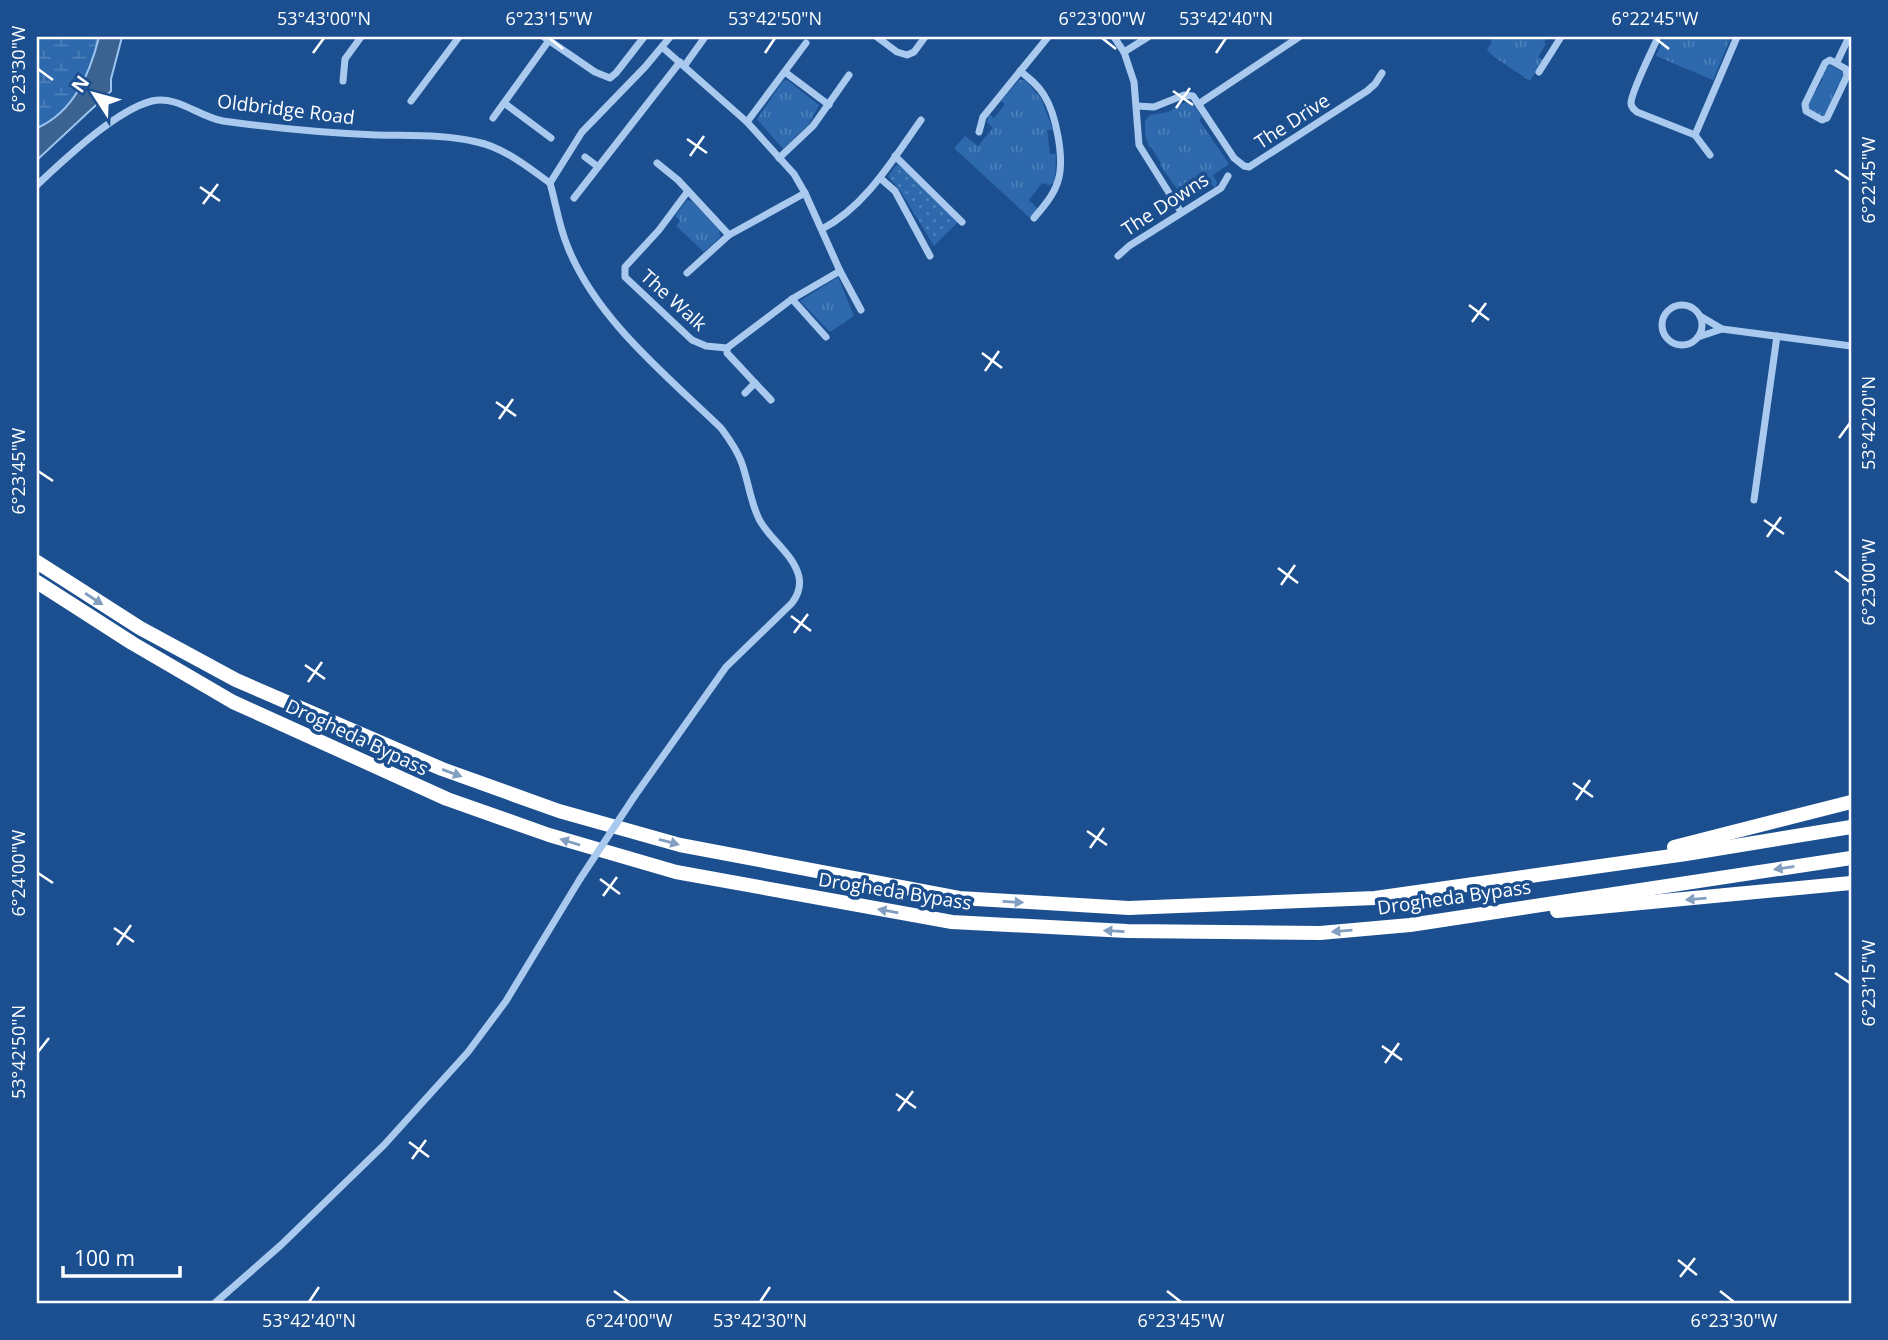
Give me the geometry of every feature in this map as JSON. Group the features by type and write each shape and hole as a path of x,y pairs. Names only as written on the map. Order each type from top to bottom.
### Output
{"highway":[{"name":"Drogheda Bypass","path":"37,562 140,628 236,680 442,769 559,811 680,845 959,898 1129,908 1375,898 1686,854 1851,827"},
{"name":"Drogheda Bypass","path":"37,582 132,643 233,702 447,799 562,839 676,872 952,922 1127,931 1320,933 1410,925 1851,858"},
{"path":"1597,865 1763,826 1851,802"},
{"path":"1410,925 1851,883"}],"street":[{"path":"343,81 345,59 361,37"},
{"path":"411,101 459,37"},
{"path":"493,118 548,38 606,78 617,74 644,37"},
{"path":"215,1303 281,1245 384,1145 468,1052 506,1001 580,879 634,797 726,667 797,595 799,577 795,567 758,517 742,462 734,445 721,428 614,323 584,278 568,247 550,183 582,132 670,37"},
{"path":"574,198 597,166 705,37"},
{"path":"877,37 897,52 906,55 914,52 925,37"},
{"path":"979,132 983,117 1048,37"},
{"path":"1114,37 1124,52 1134,82 1139,145 1181,212"},
{"path":"1124,52 1148,37"},
{"path":"1137,106 1154,107 1189,95 1200,103 1299,37"},
{"path":"1539,72 1561,37"},
{"path":"1658,37 1635,90 1632,107 1637,112 1695,135 1710,155"},
{"path":"1695,135 1737,37"},
{"path":"1837,62 1849,37"},
{"path":"747,122 806,43"},
{"path":"662,47 747,122 794,174 861,310"},
{"path":"1830,60 1837,62 1846,69 1847,76 1827,118 1822,120 1806,111 1805,104 1825,64 1830,60"},
{"path":"1020,71 1044,93 1055,123 1060,177 1048,201 1034,218"},
{"path":"785,72 829,105"},
{"name":"The Drive","path":"1200,103 1234,158 1249,167 1367,90 1382,73"},
{"path":"779,158 813,126 849,75"},
{"name":"Oldbridge Road","path":"37,185 92,136 137,108 159,100 221,120 478,142 505,154 550,183"},
{"path":"504,103 551,138"},
{"path":"822,229 843,215 880,178 921,120"},
{"path":"895,156 962,222"},
{"path":"585,157 597,166"},
{"path":"657,163 688,191 729,236"},
{"name":"The Downs","path":"1118,256 1129,246 1220,188 1228,176"},
{"path":"880,178 895,191 930,257"},
{"name":"The Walk","path":"688,191 659,230 627,264 624,273 692,340 706,346 727,348"},
{"path":"687,273 729,236 805,192"},
{"path":"771,400 727,353 727,348 792,299 840,271"},
{"path":"792,299 826,337"},
{"path":"1722,330 1690,307 1678,306 1667,312 1662,324 1665,336 1677,345 1689,344 1698,337 1722,330 1851,346"},
{"path":"1698,337 1702,327 1700,316"},
{"path":"1754,499 1777,337"},
{"path":"745,393 755,383"}],"green space":[{"path":"37,37 99,37 91,64 71,102 50,121 37,128"},
{"path":"1488,37 1548,37 1538,57 1543,60 1530,81 1487,50 1492,42"},
{"path":"1664,37 1731,37 1713,80 1656,56"},
{"path":"1830,65 1843,72 1844,78 1841,85 1837,86 1826,114 1821,116 1810,111 1808,105 1823,79 1821,76"},
{"path":"787,80 819,105 809,124 783,149 757,119 783,81"},
{"path":"1019,80 1025,80 1041,98 1053,130 1047,130 1050,154 1056,154 1055,183 1042,183 1029,200 1038,209 1031,219 954,148 965,136 978,146 993,128 987,122 989,114 994,118 1005,104 1001,101"},
{"path":"1187,101 1193,104 1202,117 1199,120 1229,164 1213,175 1217,183 1215,188 1211,184 1184,199 1149,147 1145,121 1150,115 1168,112"},
{"path":"897,164 959,221 934,246 888,176"},
{"path":"687,200 692,201 719,229 720,237 704,252 676,226 680,221 675,216"},
{"path":"838,277 854,316 830,332 800,301"}],"shaded area":[{"path":"99,37 122,37 111,79 111,91 37,160 37,128 50,121 71,102 91,64"}]}
